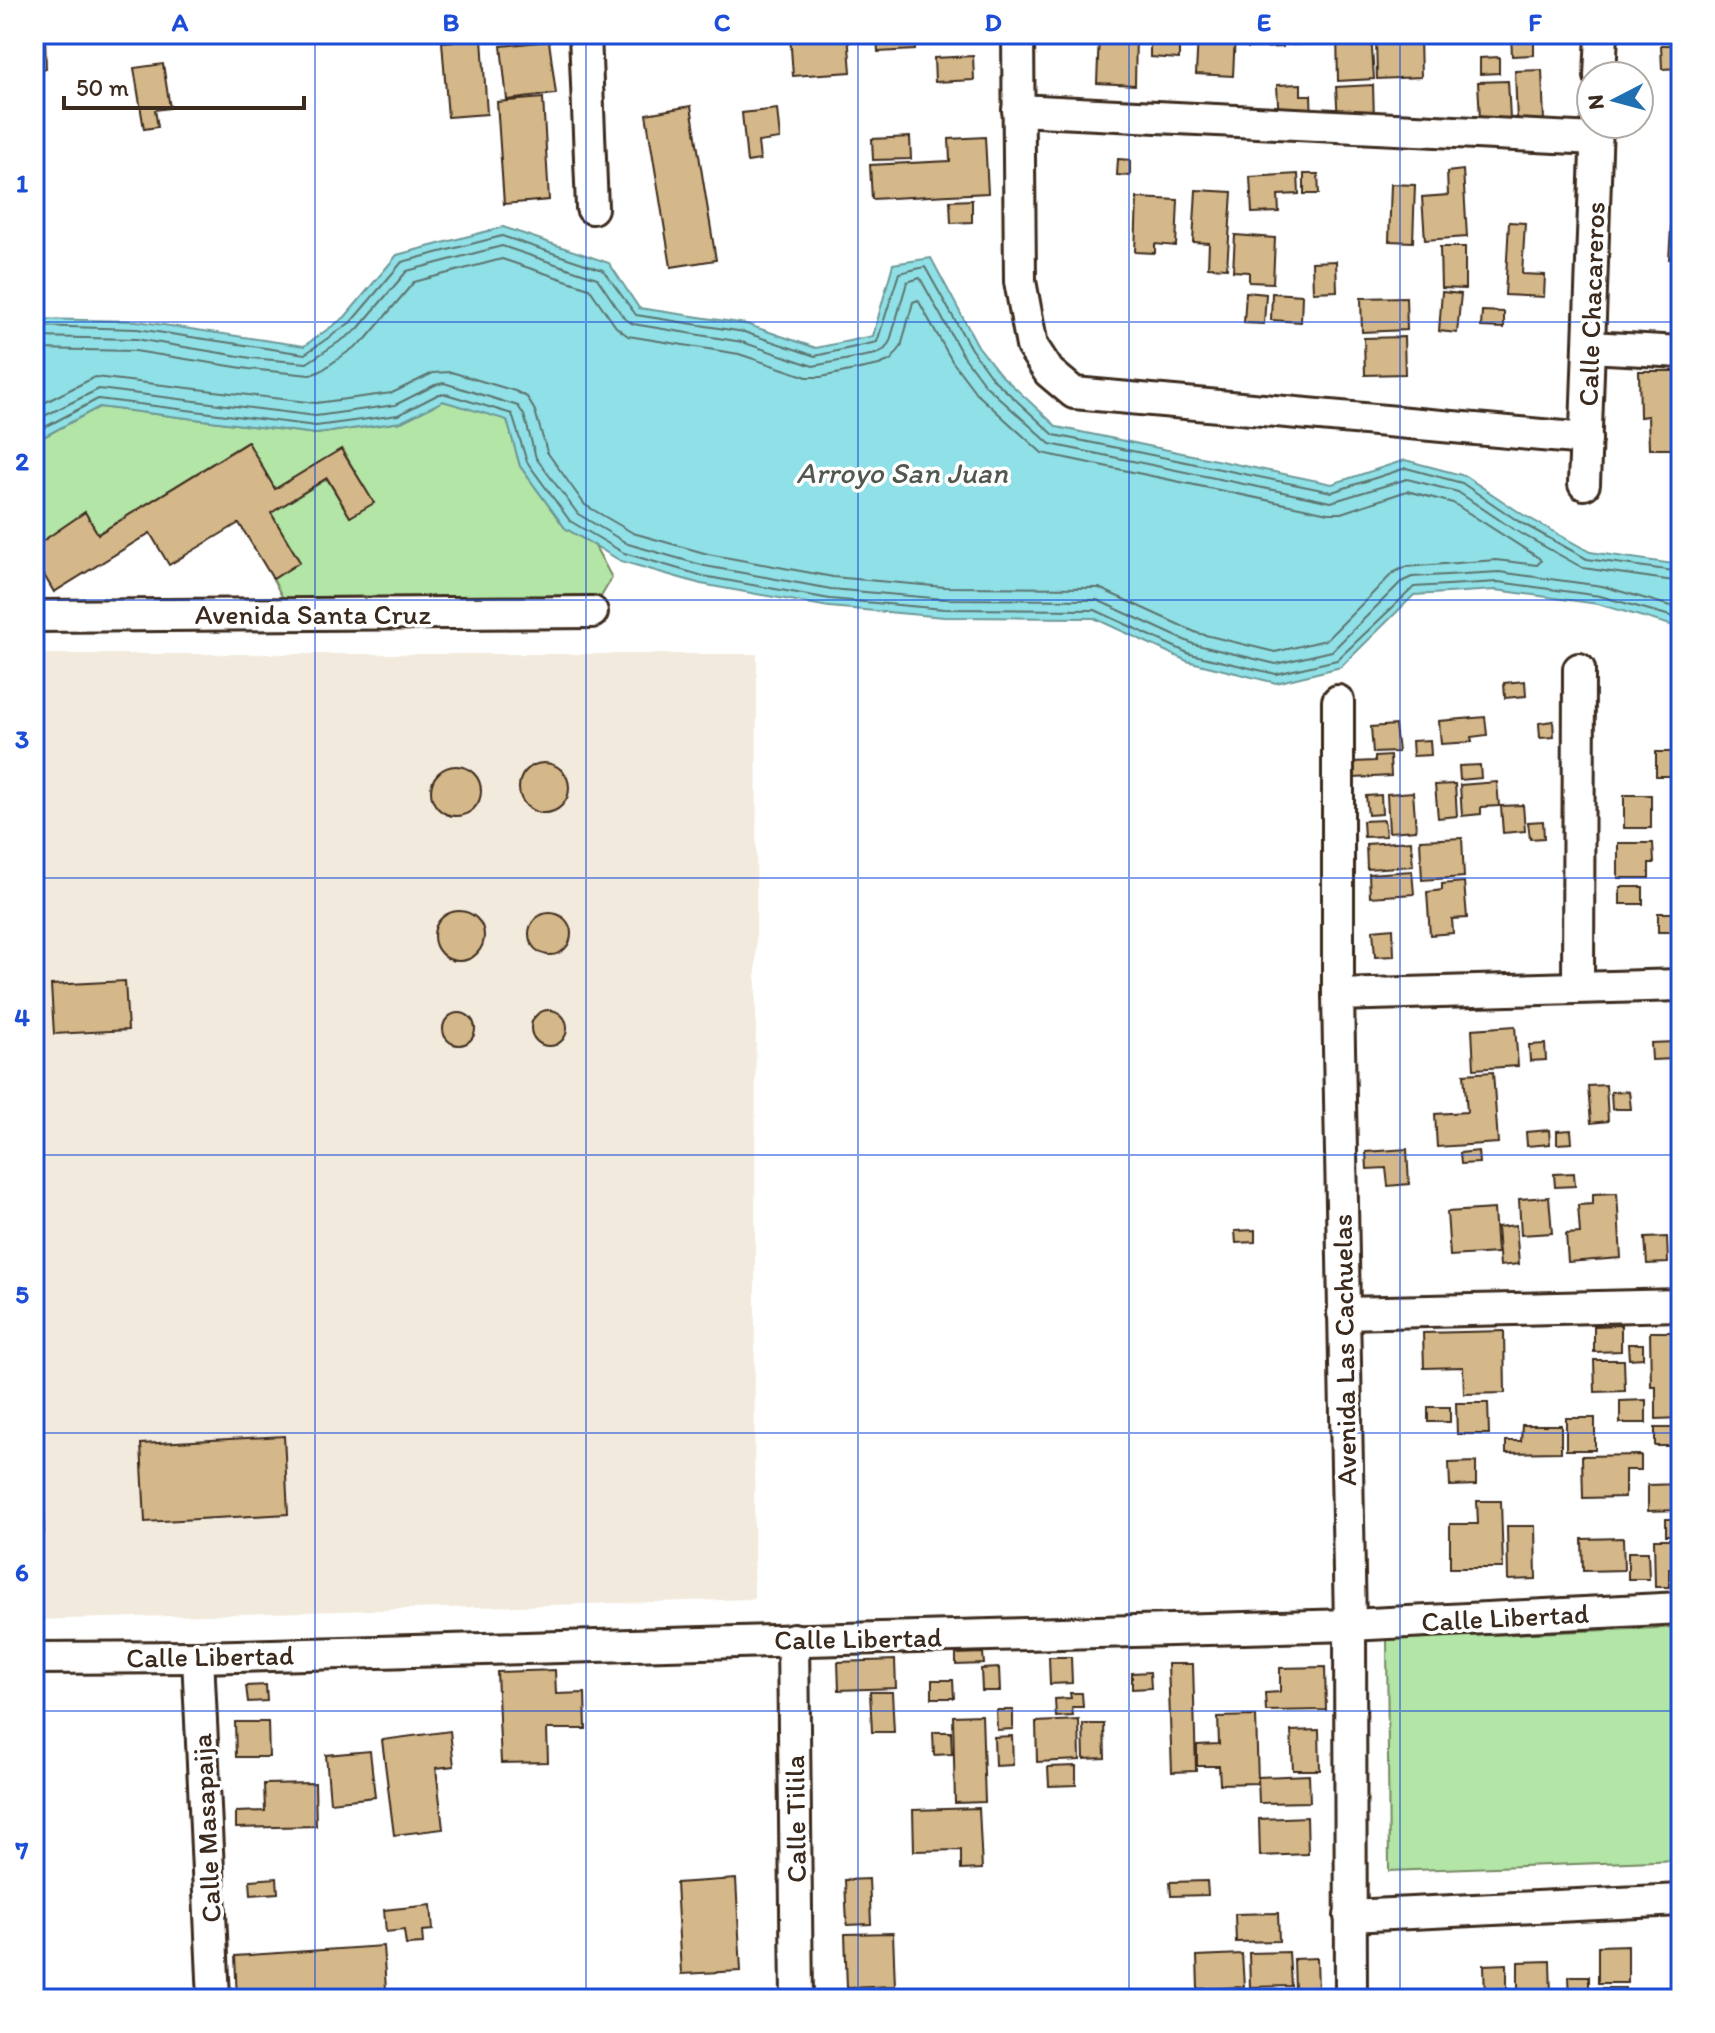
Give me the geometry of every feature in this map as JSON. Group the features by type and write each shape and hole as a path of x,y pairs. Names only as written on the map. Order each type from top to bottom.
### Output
{"street":[{"path":"585,34 592,208"},
{"path":"1018,34 1020,281 1032,346 1049,372 1074,393 1586,439"},
{"path":"1601,60 1602,34"},
{"path":"1018,110 1575,131"},
{"name":"Calle Chacareros","path":"1584,484 1597,140"},
{"path":"1589,347 1681,352"},
{"name":"Avenida Santa Cruz","path":"34,616 592,612"},
{"path":"1578,987 1579,669"},
{"name":"Avenida Las Cachuelas","path":"1338,701 1338,995 1350,1625 1351,1999"},
{"path":"1338,995 1681,985"},
{"path":"1343,1313 1681,1305"},
{"name":"Calle Libertad","path":"34,1658 198,1657 1350,1625 1681,1608"},
{"name":"Calle Tilila","path":"793,1639 797,1999"},
{"name":"Calle Masapaija","path":"198,1657 214,1999"},
{"path":"1350,1916 1681,1900"}],"shaded area":[{"path":"34,654 757,654 754,1599 34,1620"}],"green space":[{"path":"443,401 507,419 520,466 565,528 595,546 612,578 592,612 291,614 273,579 299,562 271,513 327,479 350,517 373,503 342,449 275,489 247,442 98,534 85,513 34,547 34,442 99,407 316,434 401,422"},
{"path":"1681,1627 1681,1860 1389,1871 1387,1639"}],"water":[{"name":"Arroyo San Juan","path":"503,227 609,263 639,308 746,324 816,348 873,336 893,264 931,258 978,346 1000,374 1057,427 1332,484 1405,460 1465,476 1522,514 1590,552 1681,565 1681,628 1598,604 1496,590 1414,595 1341,667 1276,683 1187,661 1094,618 944,617 829,607 701,584 621,561 565,528 520,466 507,420 443,401 401,422 316,434 99,407 34,442 34,319 137,321 304,346 345,317 397,255"}],"building":[{"path":"34,34 45,34 46,69 34,69"},
{"path":"790,34 848,34 851,72 793,76"},
{"path":"877,34 914,34 915,50 878,52"},
{"path":"1099,34 1136,34 1135,85 1097,83"},
{"path":"1150,34 1179,34 1179,59 1150,57"},
{"path":"1198,34 1235,34 1233,76 1196,74"},
{"path":"1247,34 1282,34 1283,47 1248,48"},
{"path":"1292,34 1327,34 1328,43 1293,45"},
{"path":"1337,34 1371,34 1374,79 1338,81"},
{"path":"1511,34 1534,34 1534,55 1512,56"},
{"path":"1420,37 1421,77 1377,79 1376,38"},
{"path":"482,39 487,114 448,117 442,42"},
{"path":"549,41 556,94 507,100 501,46"},
{"path":"1661,45 1681,45 1681,68 1662,69"},
{"path":"973,56 974,80 935,82 934,58"},
{"path":"1499,57 1499,73 1480,74 1480,58"},
{"path":"163,64 170,108 155,110 158,127 144,129 134,68"},
{"path":"1542,70 1544,121 1517,122 1515,71"},
{"path":"1508,81 1510,118 1480,119 1478,82"},
{"path":"1301,84 1301,95 1311,95 1312,121 1279,122 1277,85"},
{"path":"1373,85 1374,120 1338,122 1336,87"},
{"path":"543,98 549,200 504,204 497,102"},
{"path":"691,106 716,260 671,267 646,114"},
{"path":"777,109 780,139 758,142 760,160 747,162 742,113"},
{"path":"910,137 911,159 873,160 872,139"},
{"path":"985,137 988,193 872,199 870,165 950,161 949,139"},
{"path":"1118,159 1130,160 1130,176 1117,175"},
{"path":"1463,170 1467,237 1425,240 1422,197 1448,195 1447,172"},
{"path":"1298,174 1299,194 1278,195 1279,212 1252,213 1250,177"},
{"path":"1304,174 1318,174 1319,194 1304,194"},
{"path":"1391,184 1415,185 1413,242 1389,241"},
{"path":"1196,190 1232,192 1227,268 1208,267 1209,243 1193,242"},
{"path":"1137,198 1178,200 1176,246 1155,244 1155,253 1135,252"},
{"path":"972,200 972,222 951,223 950,201"},
{"path":"1672,211 1681,211 1681,260 1669,259"},
{"path":"1509,222 1525,223 1522,274 1545,275 1544,297 1505,295"},
{"path":"1235,235 1275,238 1273,283 1249,282 1249,272 1233,271"},
{"path":"1440,247 1465,247 1465,289 1441,288"},
{"path":"1336,261 1337,291 1313,292 1312,262"},
{"path":"1246,292 1266,294 1264,324 1244,323"},
{"path":"1442,292 1461,294 1457,333 1439,331"},
{"path":"1272,293 1302,295 1301,322 1271,320"},
{"path":"1406,297 1407,330 1362,332 1361,298"},
{"path":"1482,311 1504,312 1504,328 1481,327"},
{"path":"1404,337 1405,374 1365,375 1364,338"},
{"path":"1639,371 1681,371 1681,449 1649,449 1648,416 1640,417"},
{"path":"248,442 275,489 341,449 374,503 350,517 327,478 271,513 300,562 273,579 239,523 169,565 150,533 54,592 34,558 34,547 85,512 98,534"},
{"path":"1525,681 1526,696 1505,698 1504,683"},
{"path":"1485,717 1487,735 1471,737 1472,742 1441,744 1439,721"},
{"path":"1553,721 1554,737 1540,738 1539,723"},
{"path":"1395,725 1398,752 1373,753 1371,727"},
{"path":"1430,740 1431,755 1413,756 1412,741"},
{"path":"1656,752 1681,752 1681,776 1656,776"},
{"path":"1390,756 1391,776 1354,778 1353,762 1375,761 1375,757"},
{"path":"544,763 561,771 569,788 561,805 544,813 527,805 519,788 527,771"},
{"path":"1480,765 1481,778 1460,780 1459,766"},
{"path":"456,766 474,773 481,791 474,809 456,816 438,809 431,791 438,773"},
{"path":"1497,782 1499,806 1481,807 1481,814 1462,816 1460,785"},
{"path":"1455,784 1457,816 1438,818 1435,785"},
{"path":"1413,792 1416,830 1389,832 1387,794"},
{"path":"1381,795 1382,814 1368,815 1366,796"},
{"path":"1624,795 1651,795 1651,828 1624,828"},
{"path":"1523,805 1525,831 1503,833 1501,806"},
{"path":"1384,820 1386,836 1364,837 1363,821"},
{"path":"1543,821 1544,838 1530,839 1528,822"},
{"path":"1462,838 1464,877 1422,880 1420,840"},
{"path":"1411,841 1413,866 1367,869 1366,844"},
{"path":"1618,843 1653,843 1654,863 1649,863 1649,878 1618,878"},
{"path":"1412,871 1414,894 1370,897 1369,874"},
{"path":"1464,882 1467,918 1452,919 1453,933 1430,935 1427,892 1442,890 1442,884"},
{"path":"1620,887 1643,887 1643,904 1620,904"},
{"path":"459,911 477,918 484,936 477,954 459,961 441,954 434,936 441,918"},
{"path":"550,913 565,919 571,934 565,949 550,955 535,949 529,934 535,919"},
{"path":"1658,913 1681,913 1681,932 1658,932"},
{"path":"1393,928 1394,956 1375,957 1373,930"},
{"path":"125,981 128,1030 54,1034 51,985"},
{"path":"549,1010 562,1015 567,1028 562,1041 549,1046 536,1041 531,1028 536,1015"},
{"path":"459,1013 470,1018 475,1029 470,1040 459,1045 448,1040 443,1029 448,1018"},
{"path":"1515,1026 1518,1066 1474,1069 1472,1029"},
{"path":"1674,1042 1675,1059 1652,1060 1651,1043"},
{"path":"1545,1044 1546,1060 1530,1061 1529,1045"},
{"path":"1493,1072 1498,1143 1437,1147 1435,1114 1467,1112 1464,1074"},
{"path":"1606,1085 1608,1121 1591,1123 1588,1086"},
{"path":"1629,1091 1631,1109 1612,1109 1611,1092"},
{"path":"1549,1130 1550,1144 1527,1146 1526,1132"},
{"path":"1571,1130 1572,1143 1557,1144 1557,1131"},
{"path":"1407,1149 1409,1184 1388,1186 1386,1168 1367,1169 1366,1152"},
{"path":"1478,1151 1479,1163 1461,1164 1460,1153"},
{"path":"1574,1173 1575,1186 1555,1187 1554,1174"},
{"path":"1617,1193 1621,1258 1568,1262 1566,1234 1580,1233 1578,1205 1593,1204 1593,1194"},
{"path":"1549,1197 1552,1233 1521,1235 1519,1199"},
{"path":"1494,1209 1497,1253 1450,1256 1447,1212"},
{"path":"1516,1225 1519,1264 1500,1266 1497,1227"},
{"path":"1255,1230 1255,1242 1236,1243 1235,1231"},
{"path":"1667,1237 1668,1263 1647,1264 1645,1238"},
{"path":"1621,1325 1621,1351 1594,1352 1594,1326"},
{"path":"1504,1331 1505,1393 1464,1394 1463,1367 1424,1368 1423,1333"},
{"path":"1650,1332 1681,1332 1681,1418 1656,1419 1656,1386 1651,1386"},
{"path":"1628,1344 1643,1344 1643,1358 1629,1359"},
{"path":"1594,1360 1624,1360 1625,1391 1595,1392"},
{"path":"1646,1400 1646,1423 1620,1423 1620,1401"},
{"path":"1456,1403 1488,1403 1489,1434 1457,1434"},
{"path":"1428,1407 1450,1407 1450,1422 1428,1422"},
{"path":"1566,1418 1595,1418 1595,1450 1566,1450"},
{"path":"1522,1425 1561,1425 1561,1452 1506,1453 1506,1441 1521,1441"},
{"path":"1655,1428 1681,1428 1681,1446 1655,1446"},
{"path":"34,1436 39,1436 44,1532 34,1533"},
{"path":"284,1436 288,1514 145,1522 141,1444"},
{"path":"1641,1455 1641,1470 1625,1470 1625,1497 1583,1498 1582,1456"},
{"path":"1476,1462 1476,1485 1450,1486 1449,1463"},
{"path":"1681,1484 1681,1510 1648,1511 1648,1485"},
{"path":"1477,1501 1501,1501 1503,1568 1450,1568 1450,1524 1478,1524"},
{"path":"1666,1519 1681,1519 1681,1535 1666,1535"},
{"path":"1507,1526 1535,1526 1536,1579 1508,1580"},
{"path":"1623,1538 1624,1570 1583,1571 1582,1539"},
{"path":"1654,1539 1681,1539 1681,1569 1669,1569 1669,1587 1655,1587"},
{"path":"1628,1552 1648,1552 1649,1579 1628,1579"},
{"path":"983,1653 984,1664 956,1665 956,1654"},
{"path":"1049,1657 1071,1657 1072,1683 1050,1684"},
{"path":"895,1660 896,1688 839,1690 838,1662"},
{"path":"1168,1664 1193,1664 1196,1771 1172,1772"},
{"path":"1325,1667 1326,1710 1266,1711 1265,1693 1280,1692 1280,1668"},
{"path":"999,1668 1000,1691 982,1691 981,1669"},
{"path":"555,1670 556,1694 585,1693 586,1729 547,1729 548,1762 501,1763 497,1672"},
{"path":"1150,1672 1151,1688 1132,1689 1132,1673"},
{"path":"932,1680 953,1680 954,1698 932,1698"},
{"path":"266,1685 267,1701 248,1702 246,1686"},
{"path":"870,1692 892,1692 894,1732 872,1732"},
{"path":"1070,1693 1082,1693 1083,1707 1072,1707 1073,1716 1056,1717 1055,1699 1071,1698"},
{"path":"996,1710 1013,1710 1013,1729 997,1730"},
{"path":"982,1715 985,1802 955,1803 953,1716"},
{"path":"1256,1716 1258,1783 1220,1784 1219,1766 1197,1766 1197,1745 1219,1744 1218,1717"},
{"path":"1079,1720 1080,1760 1037,1762 1036,1722"},
{"path":"235,1722 268,1722 269,1757 236,1757"},
{"path":"1083,1724 1104,1724 1105,1758 1084,1759"},
{"path":"1319,1730 1320,1770 1293,1770 1291,1731"},
{"path":"450,1731 454,1766 436,1768 443,1829 394,1835 382,1740"},
{"path":"933,1732 951,1732 952,1754 934,1755"},
{"path":"1012,1736 1013,1765 995,1766 994,1737"},
{"path":"370,1751 375,1797 330,1802 326,1755"},
{"path":"1076,1766 1076,1785 1049,1786 1048,1767"},
{"path":"1309,1775 1310,1802 1259,1803 1258,1777"},
{"path":"315,1783 316,1826 236,1828 236,1812 265,1811 264,1784"},
{"path":"979,1808 982,1869 961,1870 961,1850 914,1851 913,1810"},
{"path":"1307,1817 1308,1854 1260,1856 1259,1819"},
{"path":"277,1878 278,1893 251,1895 250,1880"},
{"path":"736,1879 741,1971 681,1974 676,1883"},
{"path":"869,1879 871,1924 847,1925 845,1880"},
{"path":"1207,1881 1208,1895 1171,1896 1170,1882"},
{"path":"431,1905 433,1930 422,1931 423,1944 406,1945 404,1930 386,1932 384,1910"},
{"path":"1278,1913 1279,1941 1236,1942 1235,1914"},
{"path":"893,1933 895,1986 847,1988 845,1934"},
{"path":"1628,1945 1628,1983 1598,1983 1598,1946"},
{"path":"383,1946 386,1989 282,1999 237,1999 235,1956"},
{"path":"1289,1952 1291,1986 1250,1987 1249,1953"},
{"path":"1242,1954 1244,1987 1198,1989 1197,1956"},
{"path":"1317,1958 1318,1990 1295,1991 1294,1959"},
{"path":"1550,1961 1551,1996 1518,1996 1518,1962"},
{"path":"1507,1964 1507,1999 1485,1999 1484,1965"},
{"path":"1569,1976 1589,1976 1589,1999 1570,1999"},
{"path":"1681,1987 1681,1999 1653,1999 1653,1990"},
{"path":"1594,1988 1625,1988 1625,1999 1594,1999"},
{"path":"1139,1993 1173,1993 1173,1999 1139,1999"}]}
